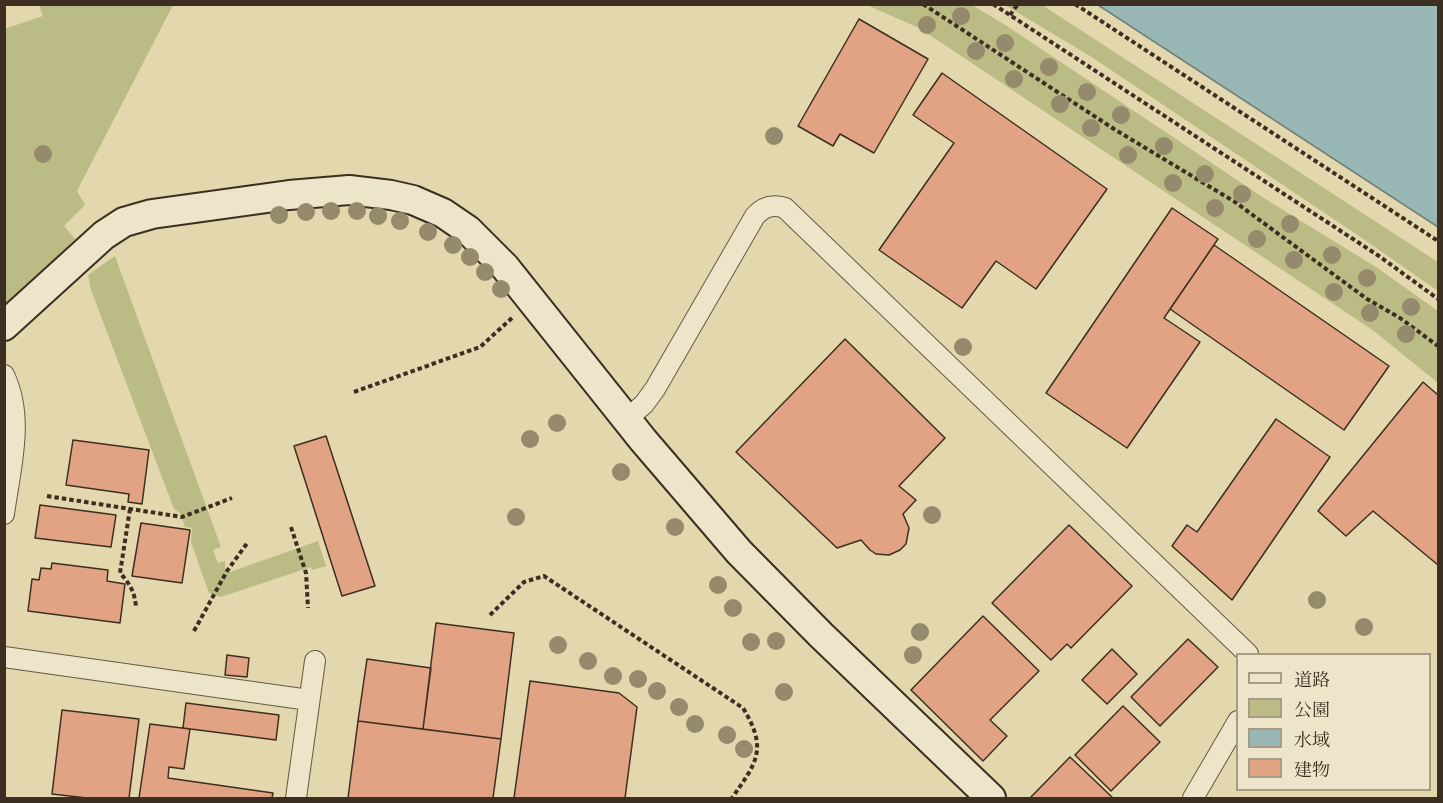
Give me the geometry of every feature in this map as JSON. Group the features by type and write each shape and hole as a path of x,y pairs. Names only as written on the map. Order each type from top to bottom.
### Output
{"street":[{"path":"4,326 104,235 124,222 152,214 289,195 349,190 412,200 443,213 468,230 493,254 739,552 821,635 991,798"},
{"path":"627,419 644,404 655,389 748,226 761,210 776,205 784,208 1247,653"},
{"path":"4,375 12,397 15,429 4,513"},
{"path":"4,657 309,700"},
{"path":"296,798 315,661"},
{"path":"1193,798 1236,724"}],"path":[{"path":"923,4 1114,129 1235,202 1367,299 1400,318 1438,346"},
{"path":"993,4 1380,256 1438,299"},
{"path":"1010,15 1018,4"},
{"path":"1075,4 1438,241"},
{"path":"354,392 480,347 509,321 526,294"},
{"path":"47,496 182,518 232,498"},
{"path":"130,509 120,573 131,585 136,608"},
{"path":"291,527 306,573 308,608"},
{"path":"194,631 227,571 248,542"},
{"path":"490,615 524,582 544,576 743,708 755,727 759,741 756,757 732,798"}],"green space":[{"path":"39,5 173,5 77,191 85,205 64,226 75,239 39,276 5,305 4,29 43,16"},
{"path":"867,5 972,5 1270,202 1376,267 1438,311 1438,383 1374,331 919,28"},
{"path":"1005,5 1042,5 1438,262 1438,291 1090,56"},
{"path":"115,256 221,547 213,550 218,563 225,561 225,570 230,572 318,541 326,566 312,570 311,567 221,597 209,593 191,542 192,528 185,527 180,513 174,509 91,290 88,275"}],"water":[{"path":"1098,5 1438,5 1438,227"}],"building":[{"path":"859,19 928,59 874,153 840,134 833,146 798,126"},
{"path":"942,73 1107,189 1036,289 996,261 962,308 879,250 954,143 913,115"},
{"path":"1172,208 1218,239 1164,318 1200,342 1127,448 1046,393"},
{"path":"1214,245 1389,366 1344,430 1170,309"},
{"path":"845,339 945,438 899,486 916,500 903,514 909,528 906,544 889,555 876,554 861,540 837,548 736,452"},
{"path":"1423,382 1438,395 1438,565 1373,511 1346,536 1318,511"},
{"path":"1276,419 1330,457 1232,600 1172,546 1187,525 1197,532"},
{"path":"326,436 375,586 342,596 294,446"},
{"path":"73,440 149,450 142,504 128,502 129,494 66,485"},
{"path":"40,505 116,515 111,547 35,538"},
{"path":"141,523 190,530 182,583 132,576"},
{"path":"1069,525 1132,586 1071,648 1067,644 1051,660 992,603"},
{"path":"52,563 108,570 107,581 125,584 120,623 28,611 32,579 39,580 41,568 51,569"},
{"path":"983,616 1039,671 990,720 1007,736 983,761 911,690"},
{"path":"436,623 514,633 501,739 423,729"},
{"path":"1188,639 1218,667 1160,726 1131,697"},
{"path":"1112,649 1137,674 1107,704 1082,680"},
{"path":"227,655 249,658 247,677 225,675"},
{"path":"367,659 431,668 423,729 358,721"},
{"path":"530,681 619,693 637,707 625,798 514,798"},
{"path":"186,703 279,715 276,740 183,728"},
{"path":"1123,706 1160,742 1111,791 1075,755"},
{"path":"62,710 139,719 129,798 87,798 52,794"},
{"path":"358,721 501,739 493,798 348,798"},
{"path":"150,724 190,729 184,769 169,767 168,778 273,793 272,798 139,798"},
{"path":"1070,757 1113,798 1030,798"}]}
